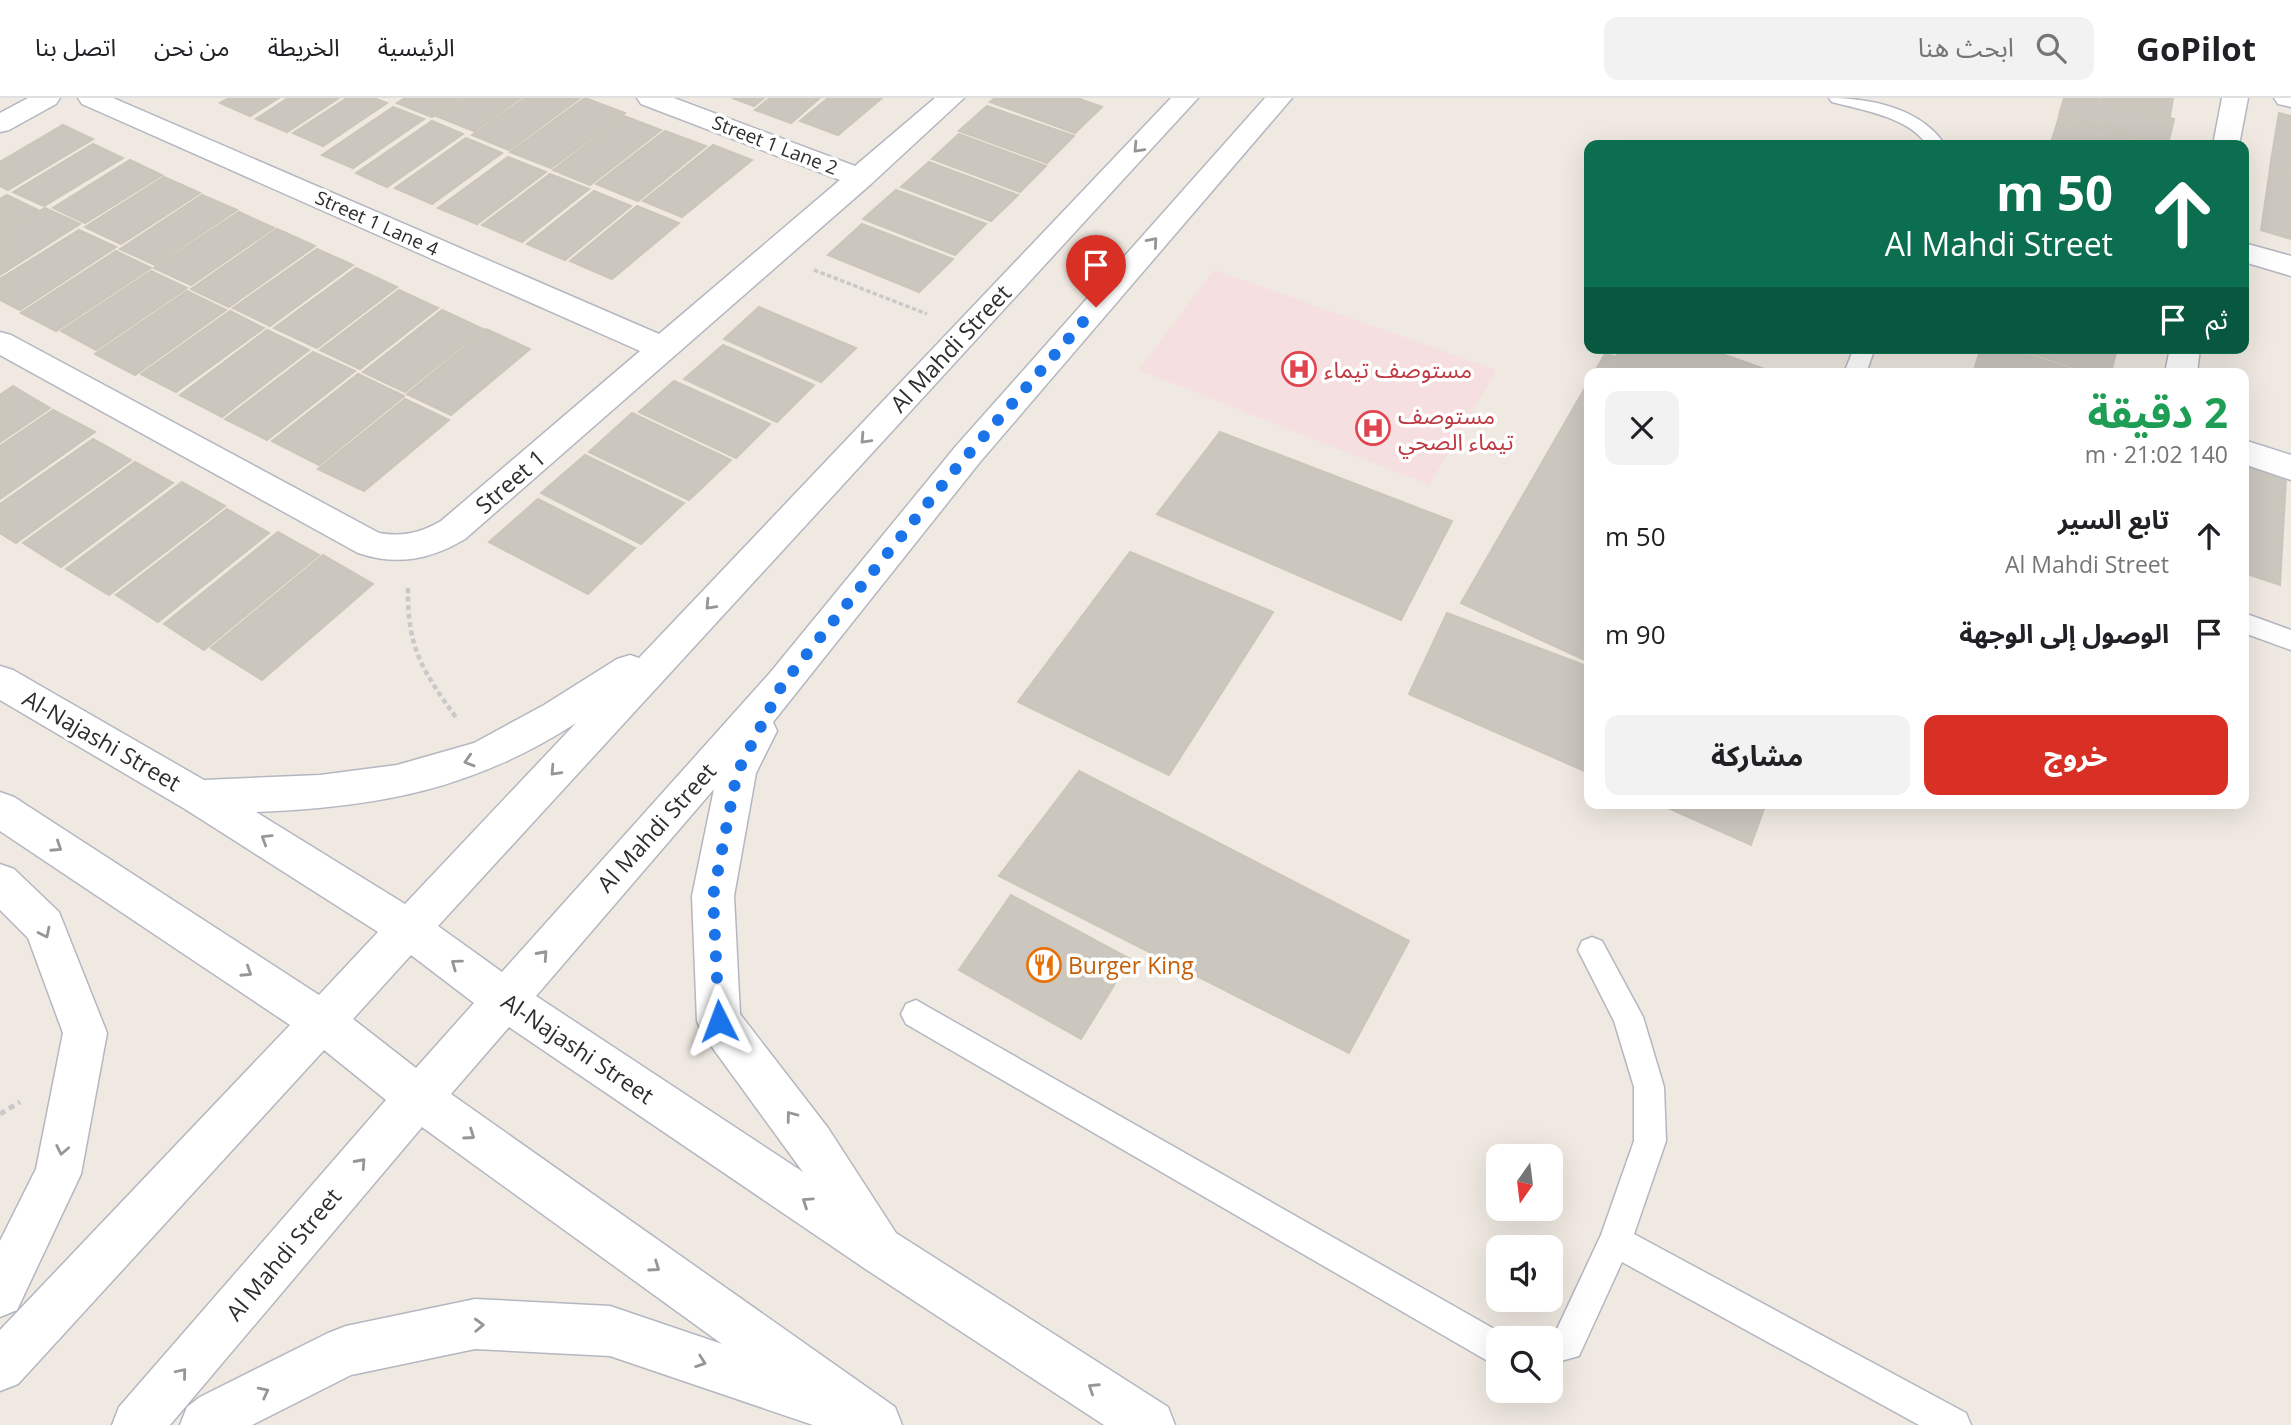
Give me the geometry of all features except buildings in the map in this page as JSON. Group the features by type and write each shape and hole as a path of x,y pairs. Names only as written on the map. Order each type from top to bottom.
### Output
{"main road":[{"path":"0,124 47,98"},
{"name":"Street 1 Lane 4","path":"91,98 662,348"},
{"name":"Street 1 Lane 2","path":"650,98 861,178"},
{"name":"Street 1","path":"0,342 370,544 388,549 433,543 453,530 951,98"},
{"name":"Al Mahdi Street","path":"0,1367 1185,98"},
{"name":"Al Mahdi Street","path":"137,1425 504,999 782,685 968,454 1279,98"},
{"path":"2227,140 2235,98"},
{"path":"2249,253 2291,266"},
{"path":"2249,454 2291,468"},
{"path":"199,797 320,792 397,782 484,756 557,716 676,641"},
{"name":"Al-Najashi Street","path":"0,681 199,797 408,928 504,999 884,1253 1150,1425"},
{"path":"782,685 737,773 713,896 719,1021 812,1143 884,1253"},
{"path":"0,809 321,1021 419,1098 872,1421"},
{"path":"0,882 44,926 85,1033 58,1174 0,1293"},
{"path":"205,1425 218,1415 346,1350 475,1324 610,1331 872,1421"}],"lane":[{"path":"1838,98 1901,117 1933,136 1934,140"},
{"path":"2249,625 2291,640"},
{"path":"1563,1345 1567,1344 1615,1241 1650,1142 1649,1087 1628,1017 1592,950"},
{"path":"916,1014 1486,1343"},
{"path":"1615,1241 1954,1425"}],"path":[{"path":"771,253 967,330"},
{"path":"411,548 406,620 413,647 421,668 484,756"}],"shaded area":[{"name":"مستوصف تيماء الصحي","path":"1214,270 1497,370 1429,485 1139,370"}],"place":[{"name":"مستوصف تيماء","path":"1299,369"},
{"name":"مستوصف تيماء الصحي","path":"1373,428"},
{"name":"Burger King","path":"1044,965"}],"route":[{"path":"719,1021 713,896 737,773 782,685 952,473 1096,307"}]}
